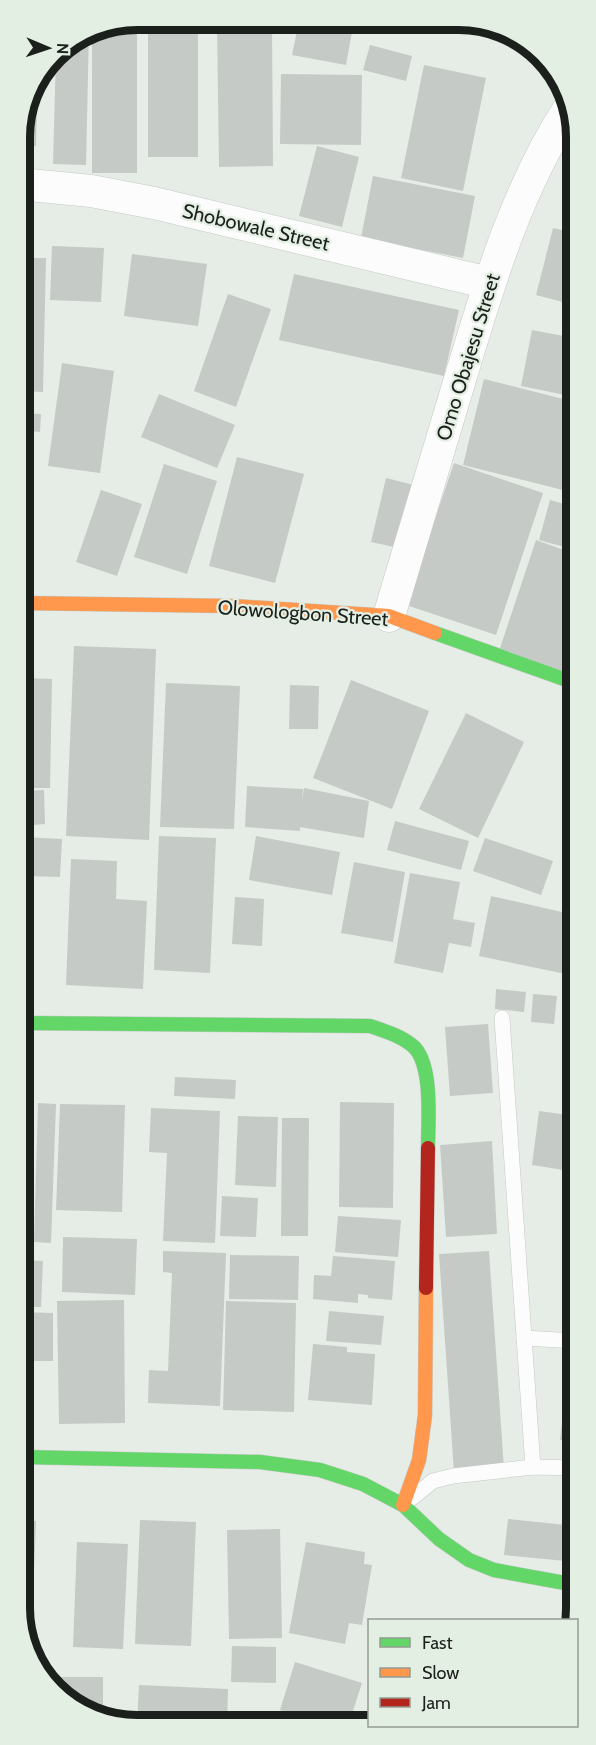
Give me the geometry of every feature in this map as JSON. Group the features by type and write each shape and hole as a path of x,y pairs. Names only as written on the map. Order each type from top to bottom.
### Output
{"street":[{"name":"Omo Obajesu Street","path":"389,616 489,283 528,182 564,116"},
{"name":"Shobowale Street","path":"30,185 91,191 154,202 489,283"},
{"name":"Olowologbon Street","path":"30,603 233,606 389,616 566,680"},
{"path":"30,1023 370,1026 394,1035 417,1050 426,1077 428,1102 425,1415 420,1460 402,1505"},
{"path":"30,1456 260,1462 320,1470 363,1484 402,1505 439,1539 469,1560 494,1570 566,1583"}],"lane":[{"path":"502,1018 533,1467"},
{"path":"524,1338 566,1340"},
{"path":"402,1505 433,1481 453,1476 533,1467 566,1468"}],"building":[{"path":"137,30 137,173 92,173 92,40 116,32"},
{"path":"148,30 198,30 198,157 148,157"},
{"path":"217,30 272,30 273,166 219,167"},
{"path":"297,30 352,30 346,65 292,55"},
{"path":"468,30 506,41 521,51"},
{"path":"89,42 86,165 53,164 55,78 78,78 78,48"},
{"path":"370,45 412,56 406,81 363,70"},
{"path":"424,65 486,78 463,191 401,178"},
{"path":"281,74 362,75 361,145 280,144"},
{"path":"37,98 36,146 30,146 31,123"},
{"path":"317,146 359,157 342,227 299,216"},
{"path":"373,176 475,196 463,258 361,238"},
{"path":"553,228 566,231 566,303 536,295"},
{"path":"52,246 104,248 101,302 50,300"},
{"path":"132,254 207,264 198,326 124,316"},
{"path":"30,258 46,258 43,392 30,391"},
{"path":"294,274 459,310 444,376 279,340"},
{"path":"228,294 271,309 236,407 194,391"},
{"path":"532,330 566,336 566,395 521,386"},
{"path":"62,363 114,371 100,473 48,466"},
{"path":"484,379 566,400 566,491 463,465"},
{"path":"159,394 235,425 217,468 141,437"},
{"path":"30,413 41,414 40,432 30,431"},
{"path":"30,440 33,440 30,481"},
{"path":"237,457 304,474 275,583 209,566"},
{"path":"454,463 543,493 496,635 406,605"},
{"path":"164,464 217,481 187,574 134,557"},
{"path":"386,478 414,485 399,548 371,542"},
{"path":"101,490 142,504 117,576 76,562"},
{"path":"550,500 566,504 566,548 539,540"},
{"path":"536,540 566,551 566,664 563,672 499,651"},
{"path":"74,646 156,649 149,840 66,836"},
{"path":"30,678 52,679 50,788 30,788"},
{"path":"351,680 429,711 392,809 313,778"},
{"path":"166,683 240,686 234,829 160,827"},
{"path":"290,685 319,686 318,729 289,729"},
{"path":"466,713 524,742 478,838 419,809"},
{"path":"247,786 303,789 302,801 304,788 369,801 364,838 300,827 300,831 245,827"},
{"path":"44,790 45,824 30,825 30,791"},
{"path":"395,821 469,841 461,870 387,850"},
{"path":"159,836 216,838 210,973 154,970"},
{"path":"256,836 340,852 332,895 249,880"},
{"path":"30,837 62,839 60,877 30,876"},
{"path":"485,838 553,861 541,895 473,871"},
{"path":"71,859 117,861 116,899 147,901 143,989 66,985"},
{"path":"354,862 405,872 393,942 341,933"},
{"path":"410,873 460,882 453,919 475,923 471,947 449,943 443,973 394,963"},
{"path":"491,896 566,913 566,974 479,956"},
{"path":"235,897 264,899 262,946 232,944"},
{"path":"496,989 526,992 524,1012 495,1009"},
{"path":"533,994 557,996 554,1024 531,1022"},
{"path":"488,1024 493,1093 450,1096 445,1027"},
{"path":"175,1077 236,1080 235,1099 174,1096"},
{"path":"340,1102 394,1103 393,1208 339,1207"},
{"path":"38,1103 56,1104 51,1243 34,1242"},
{"path":"60,1104 125,1105 122,1212 56,1210"},
{"path":"151,1108 220,1111 215,1243 163,1241 167,1153 149,1152"},
{"path":"539,1111 566,1115 566,1170 532,1165"},
{"path":"238,1116 278,1117 276,1187 235,1185"},
{"path":"282,1118 309,1118 308,1236 281,1236"},
{"path":"492,1141 497,1234 446,1237 440,1145"},
{"path":"222,1196 258,1198 256,1237 220,1236"},
{"path":"338,1216 401,1220 398,1257 335,1252"},
{"path":"63,1237 137,1239 135,1295 62,1292"},
{"path":"163,1251 226,1253 220,1406 148,1403 149,1370 168,1371 172,1273 163,1272"},
{"path":"489,1251 504,1469 454,1472 439,1254"},
{"path":"230,1255 299,1256 298,1300 229,1299"},
{"path":"333,1256 395,1261 392,1300 368,1298 368,1295 358,1294 358,1303 313,1299 314,1275 331,1276"},
{"path":"30,1260 43,1261 41,1307 30,1307"},
{"path":"124,1300 125,1423 59,1424 57,1301"},
{"path":"226,1301 296,1303 294,1412 223,1410"},
{"path":"329,1311 384,1316 381,1345 326,1341"},
{"path":"30,1312 53,1313 53,1361 30,1361"},
{"path":"313,1344 347,1347 347,1352 375,1354 372,1405 308,1400"},
{"path":"565,1396 566,1441 560,1440"},
{"path":"508,1519 566,1525 566,1561 504,1555"},
{"path":"140,1520 196,1522 191,1646 135,1644"},
{"path":"30,1521 36,1521 32,1628"},
{"path":"280,1529 282,1638 229,1639 227,1530"},
{"path":"77,1542 128,1544 123,1649 73,1647"},
{"path":"306,1542 365,1552 364,1564 372,1565 362,1625 349,1623 345,1644 289,1633"},
{"path":"232,1646 276,1647 276,1683 231,1682"},
{"path":"295,1662 362,1683 352,1715 296,1715 280,1710"},
{"path":"55,1677 103,1677 103,1709 72,1693"},
{"path":"139,1685 228,1689 227,1715 137,1715"}],"traffic: fast":[{"path":"435,633 566,680"},
{"path":"30,1023 370,1026 405,1041 415,1048 421,1057 427,1082 428,1148"},
{"path":"30,1457 260,1462 320,1470 363,1484 403,1505 439,1539 469,1560 494,1570 566,1583"}],"traffic: slow":[{"path":"30,603 233,606 389,616 435,633"},
{"path":"403,1505 419,1460 425,1415 426,1288"}],"traffic: jam":[{"path":"426,1288 428,1148"}]}
